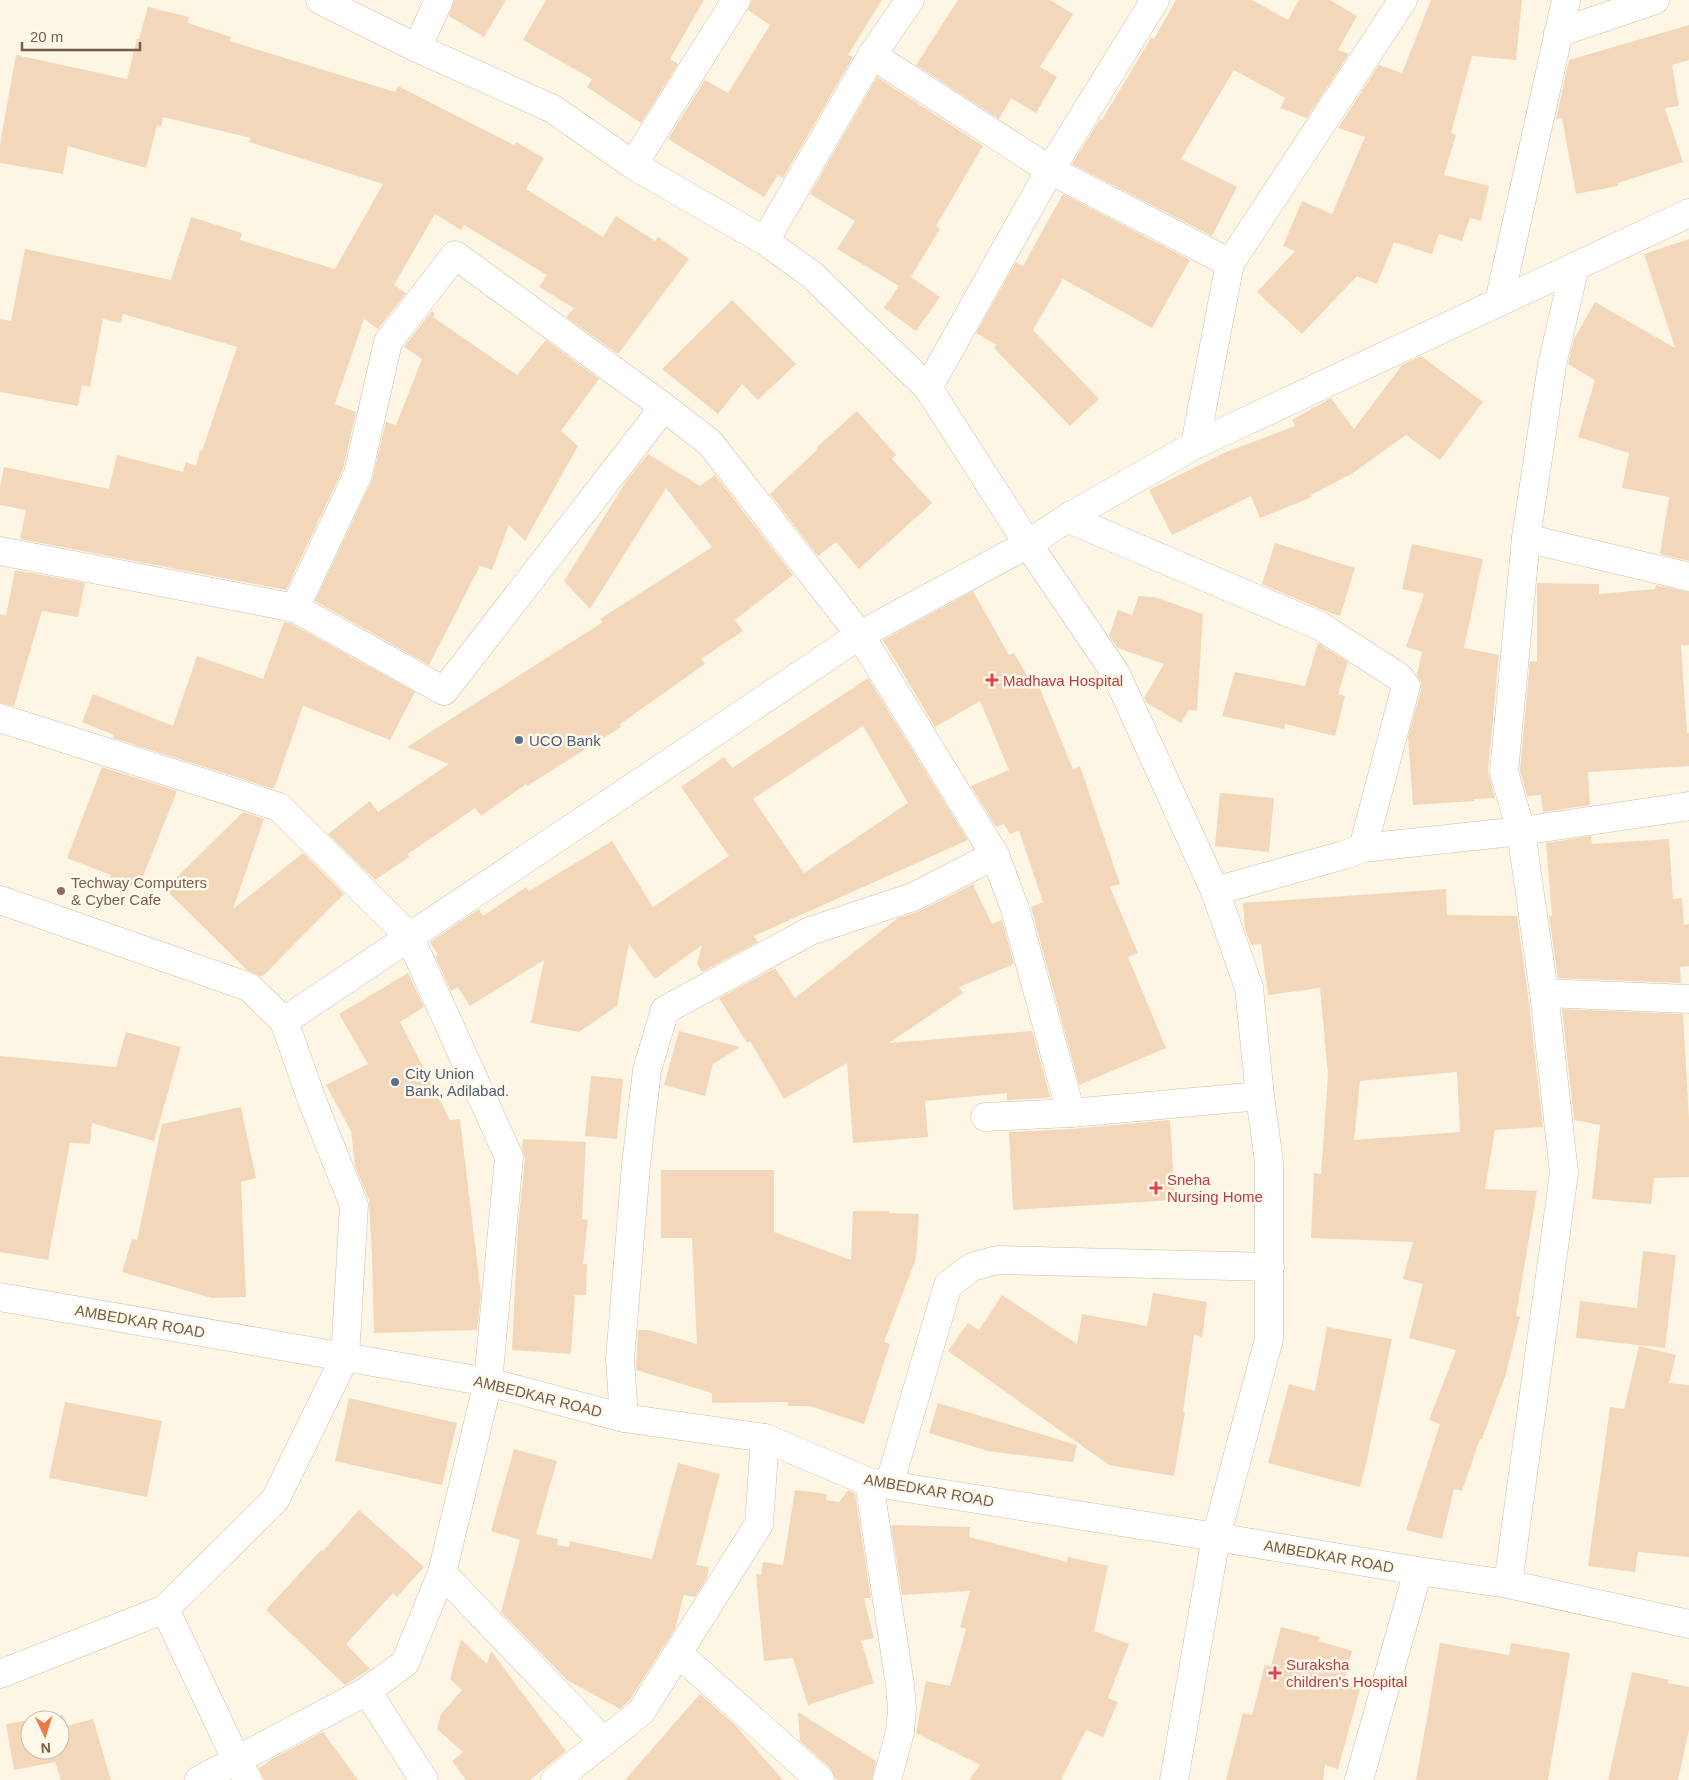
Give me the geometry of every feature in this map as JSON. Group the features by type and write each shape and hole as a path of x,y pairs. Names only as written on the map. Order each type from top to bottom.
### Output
{"street":[{"path":"320,0 417,48 553,109 633,165 766,241 812,274 928,388 1028,544 1116,674 1215,890 1250,988 1260,1096 1269,1162 1270,1266 1268,1339 1216,1536 1174,1780"},
{"path":"417,48 438,0"},
{"path":"633,165 736,0"},
{"path":"766,241 872,55 910,0"},
{"path":"928,388 1050,170 1155,0"},
{"path":"1195,444 1230,263 1403,0"},
{"path":"1499,302 1566,0"},
{"path":"1558,33 1655,0"},
{"path":"872,55 1050,170 1230,263"},
{"path":"284,1020 860,635 1028,544 1066,518 1195,444 1689,213"},
{"path":"295,608 358,474 388,342 455,255 664,407 710,443 860,635 995,855 1015,909 1071,1113"},
{"path":"1508,1584 1564,1173 1544,993 1522,831 1504,772 1526,538 1552,365 1575,266"},
{"path":"0,551 295,608 444,691 664,407"},
{"path":"1066,518 1320,626 1399,677 1406,686 1363,848"},
{"path":"1526,538 1689,577"},
{"path":"0,718 279,807 409,936 509,1157 488,1382 442,1573 406,1663 367,1691 242,1769 199,1780"},
{"path":"1215,890 1344,856 1363,848 1522,831 1689,806"},
{"path":"624,1418 620,1359 636,1165 648,1070 665,1010 810,930 913,897 995,855"},
{"path":"0,900 249,987 284,1020 313,1103 354,1205 345,1356 275,1500 166,1609 0,1674"},
{"path":"1544,993 1689,999"},
{"path":"985,1117 1071,1113 1260,1096"},
{"path":"887,1780 900,1732 902,1708 879,1484 948,1285 972,1266 997,1260 1270,1266"},
{"name":"AMBEDKAR ROAD","path":"0,1297 488,1382 624,1418 765,1438 879,1484 1216,1536 1418,1571 1508,1584 1689,1624"},
{"path":"555,1780 641,1712 759,1524 765,1438"},
{"path":"1359,1780 1418,1571"},
{"path":"442,1573 604,1742"},
{"path":"166,1609 242,1769"},
{"path":"678,1653 820,1780"},
{"path":"367,1691 424,1780"}],"building":[{"path":"454,0 506,0 484,37 449,16"},
{"path":"546,0 704,0 670,59 678,64 641,123 587,87 592,79 523,40"},
{"path":"752,0 882,0 848,55 853,57 783,178 778,175 764,197 668,139 705,80 728,93 770,25 748,10"},
{"path":"958,0 1050,0 1073,14 1040,67 1057,77 1036,113 1011,98 999,119 916,65"},
{"path":"1176,0 1252,0 1288,20 1299,0 1330,0 1357,16 1338,50 1349,54 1307,118 1280,108 1285,98 1234,70 1181,159 1237,187 1212,236 1072,164 1100,119 1102,120 1151,38 1154,39"},
{"path":"1431,0 1522,0 1516,60 1472,56 1451,133 1456,135 1444,175 1489,186 1481,221 1470,218 1462,241 1439,234 1432,254 1394,242 1377,284 1357,276 1302,334 1257,292 1295,251 1283,246 1302,201 1332,214 1365,137 1338,128 1379,65 1402,73"},
{"path":"148,7 189,17 188,23 231,37 230,41 395,92 398,86 514,145 516,142 544,158 526,189 603,237 616,216 655,241 658,237 689,259 618,354 566,317 574,308 539,287 547,275 464,225 461,230 435,214 394,285 406,293 378,329 364,319 335,404 356,412 343,469 286,590 20,539 26,510 0,505 0,488 4,467 109,489 117,455 183,472 186,462 196,466 237,347 123,314 121,323 103,319 90,387 82,385 78,406 0,392 0,319 11,321 25,249 171,280 191,217 242,233 240,240 335,269 383,184 249,142 251,138 163,117 161,127 157,126 146,168 68,146 63,174 0,163 0,144 16,55 127,79 137,39 139,39"},
{"path":"1689,25 1689,60 1672,65 1679,106 1665,108 1683,162 1618,183 1618,186 1576,194 1562,118 1556,119 1569,60"},
{"path":"877,77 983,146 936,226 940,229 911,277 940,297 916,331 884,308 899,286 837,249 855,221 810,194"},
{"path":"1063,194 1190,260 1152,328 1063,279 1033,330 1099,399 1070,426 994,348 997,345 976,333 1016,262 1023,266"},
{"path":"1689,239 1689,561 1660,554 1669,497 1622,488 1629,453 1578,437 1595,380 1568,364 1574,339 1595,302 1675,348 1644,254"},
{"path":"732,300 796,364 758,400 742,384 718,414 662,369"},
{"path":"432,311 435,313 433,317 517,375 546,340 599,379 561,431 578,446 525,541 509,525 492,570 480,566 429,665 315,601 372,480 386,422 396,425 422,359 404,347"},
{"path":"1421,356 1483,402 1440,460 1406,435 1353,473 1311,495 1312,497 1260,518 1251,496 1172,535 1149,490 1226,452 1295,426 1292,420 1331,398 1354,429 1402,365"},
{"path":"857,411 896,455 892,459 932,503 859,569 836,542 818,556 770,494 818,449 816,448"},
{"path":"648,454 700,486 715,475 793,575 735,620 743,631 701,659 705,664 620,724 621,727 527,786 526,784 481,816 475,808 408,854 409,857 375,880 328,834 370,801 378,812 449,764 407,747 603,622 600,619 712,547 666,488 590,609 564,581 627,480"},
{"path":"1275,543 1355,568 1340,616 1262,584"},
{"path":"1412,544 1483,559 1464,648 1499,655 1488,771 1495,798 1413,805 1408,737 1421,690 1421,682 1417,675 1422,652 1406,647 1424,594 1402,589"},
{"path":"15,570 85,583 78,617 42,611 14,706 0,703 0,614 6,616"},
{"path":"1537,583 1599,584 1599,594 1655,589 1656,585 1689,592 1689,645 1681,645 1687,733 1689,733 1689,766 1588,772 1590,805 1543,812 1541,795 1527,796 1520,771 1530,661 1537,662"},
{"path":"973,591 1009,655 1014,653 1033,686 1038,684 1073,769 1080,766 1120,884 1110,887 1138,953 1128,957 1166,1048 1079,1085 1031,907 1043,902 1019,831 1010,834 1004,824 996,827 971,786 1009,770 980,701 935,727 883,640"},
{"path":"1139,596 1154,597 1203,614 1197,711 1189,710 1181,723 1147,703 1144,698 1164,664 1118,648 1109,636 1118,610 1132,615"},
{"path":"284,622 290,623 415,692 390,740 301,705 303,706 274,789 113,738 114,735 82,722 93,694 173,726 197,656 263,679"},
{"path":"1318,643 1348,662 1338,694 1345,696 1335,736 1285,724 1284,729 1222,716 1235,672 1305,686"},
{"path":"868,678 968,840 754,936 758,942 702,972 697,964 702,945 655,979 629,944 617,1006 579,1032 531,1023 544,960 470,1006 458,987 451,991 435,956 438,955 430,942 479,909 483,916 526,887 529,891 612,841 653,907 729,856 681,787 724,757 732,768","holes":["863,726 908,803 804,873 753,799"]},
{"path":"102,767 177,791 138,889 110,878 111,875 67,858"},
{"path":"1220,793 1274,798 1269,852 1215,846"},
{"path":"243,812 264,819 233,909 303,853 344,894 262,977 247,970 165,889"},
{"path":"1591,836 1592,844 1669,839 1673,899 1682,898 1684,925 1689,924 1689,966 1680,967 1681,983 1558,978 1549,916 1552,916 1546,843"},
{"path":"973,884 992,924 1002,920 1014,964 959,987 963,993 889,1043 1032,1031 1050,1097 1007,1100 1007,1093 925,1101 928,1137 853,1143 847,1063 784,1099 750,1041 747,1043 719,998 775,968 795,998 898,918 920,911"},
{"path":"1446,889 1447,915 1517,916 1543,1127 1495,1130 1485,1189 1537,1191 1516,1316 1520,1317 1506,1374 1462,1491 1454,1489 1442,1539 1406,1530 1440,1424 1429,1420 1456,1350 1409,1338 1423,1284 1403,1279 1413,1242 1311,1238 1314,1173 1321,1174 1328,1075 1320,988 1268,995 1261,944 1251,945 1245,929 1243,903","holes":["1457,1072 1460,1132 1354,1140 1360,1081"]},
{"path":"408,973 424,1007 400,1022 450,1120 460,1119 481,1294 477,1330 374,1333 369,1200 355,1166 351,1131 326,1085 368,1064 339,1014"},
{"path":"1562,1009 1683,1014 1689,1119 1689,1177 1654,1178 1651,1204 1592,1199 1600,1125 1574,1120"},
{"path":"679,1031 740,1047 713,1064 705,1096 664,1085"},
{"path":"126,1032 181,1047 154,1141 92,1123 90,1144 70,1143 48,1260 0,1252 0,1056 116,1067"},
{"path":"591,1076 623,1079 617,1139 585,1136"},
{"path":"241,1107 256,1178 241,1182 246,1297 212,1298 122,1272 132,1239 137,1240 162,1124"},
{"path":"1170,1120 1175,1200 1013,1210 1009,1132 1072,1129"},
{"path":"523,1139 586,1142 582,1219 588,1220 583,1264 587,1264 586,1295 575,1295 571,1354 512,1350 518,1226 525,1158 522,1148"},
{"path":"661,1170 774,1170 774,1232 851,1260 853,1211 889,1211 889,1213 919,1214 916,1259 884,1342 890,1344 864,1424 810,1406 788,1406 788,1402 712,1403 712,1393 636,1370 638,1330 649,1330 697,1344 692,1238 661,1238"},
{"path":"1643,1251 1676,1255 1665,1348 1576,1338 1580,1301 1637,1308"},
{"path":"1153,1293 1207,1302 1202,1337 1194,1335 1183,1412 1185,1412 1174,1476 1109,1465 948,1351 968,1323 979,1330 1002,1295 1077,1344 1082,1314 1147,1326"},
{"path":"1327,1327 1392,1339 1360,1487 1268,1463 1289,1384 1315,1391"},
{"path":"1639,1346 1676,1355 1669,1383 1689,1385 1689,1557 1638,1552 1635,1572 1588,1566 1610,1407 1624,1409"},
{"path":"349,1398 457,1423 442,1485 335,1461"},
{"path":"65,1402 162,1421 147,1497 49,1478"},
{"path":"938,1403 1077,1445 1073,1462 988,1451 929,1433"},
{"path":"514,1449 557,1461 536,1534 558,1539 557,1545 569,1547 570,1541 652,1559 678,1463 720,1474 696,1565 709,1567 707,1578 695,1597 684,1595 675,1629 629,1701 620,1709 567,1680 501,1612 520,1540 491,1531"},
{"path":"795,1490 827,1494 826,1500 839,1502 848,1490 855,1493 871,1598 864,1598 874,1638 861,1641 874,1683 808,1705 793,1658 764,1661 756,1574 761,1575 763,1562 783,1565"},
{"path":"359,1510 424,1567 397,1597 393,1593 346,1644 370,1669 345,1685 266,1610 321,1550 323,1551"},
{"path":"891,1525 970,1527 969,1537 1067,1562 1068,1557 1108,1566 1094,1631 1129,1644 1108,1698 1118,1702 1103,1737 1086,1730 1061,1780 969,1780 980,1765 916,1733 926,1681 950,1686 966,1629 960,1627 970,1591 902,1595"},
{"path":"1281,1627 1320,1637 1319,1641 1352,1651 1343,1685 1360,1689 1338,1769 1325,1765 1323,1780 1226,1780 1243,1713 1252,1715 1265,1665 1271,1666"},
{"path":"461,1639 487,1664 491,1651 566,1751 530,1780 466,1780 452,1761 463,1752 437,1729 441,1714 462,1690 450,1679"},
{"path":"1440,1643 1509,1655 1511,1643 1570,1653 1548,1780 1416,1780"},
{"path":"1632,1672 1669,1680 1668,1683 1689,1687 1689,1730 1678,1780 1608,1780"},
{"path":"700,1694 735,1725 783,1780 625,1780"},
{"path":"798,1712 876,1761 872,1780 838,1780 835,1778 830,1768 800,1741"},
{"path":"93,1719 111,1780 61,1780 55,1762 14,1770 6,1724 20,1722 20,1760 70,1760 70,1725"},
{"path":"323,1732 358,1780 264,1780 259,1768"}],"place":[{"name":"Madhava Hospital","path":"992,680"},
{"name":"UCO Bank","path":"519,740"},
{"name":"Techway Computers & Cyber Cafe","path":"61,891"},
{"name":"City Union Bank, Adilabad.","path":"395,1082"},
{"name":"Sneha Nursing Home","path":"1156,1188"},
{"name":"Suraksha children's Hospital","path":"1275,1673"}]}
